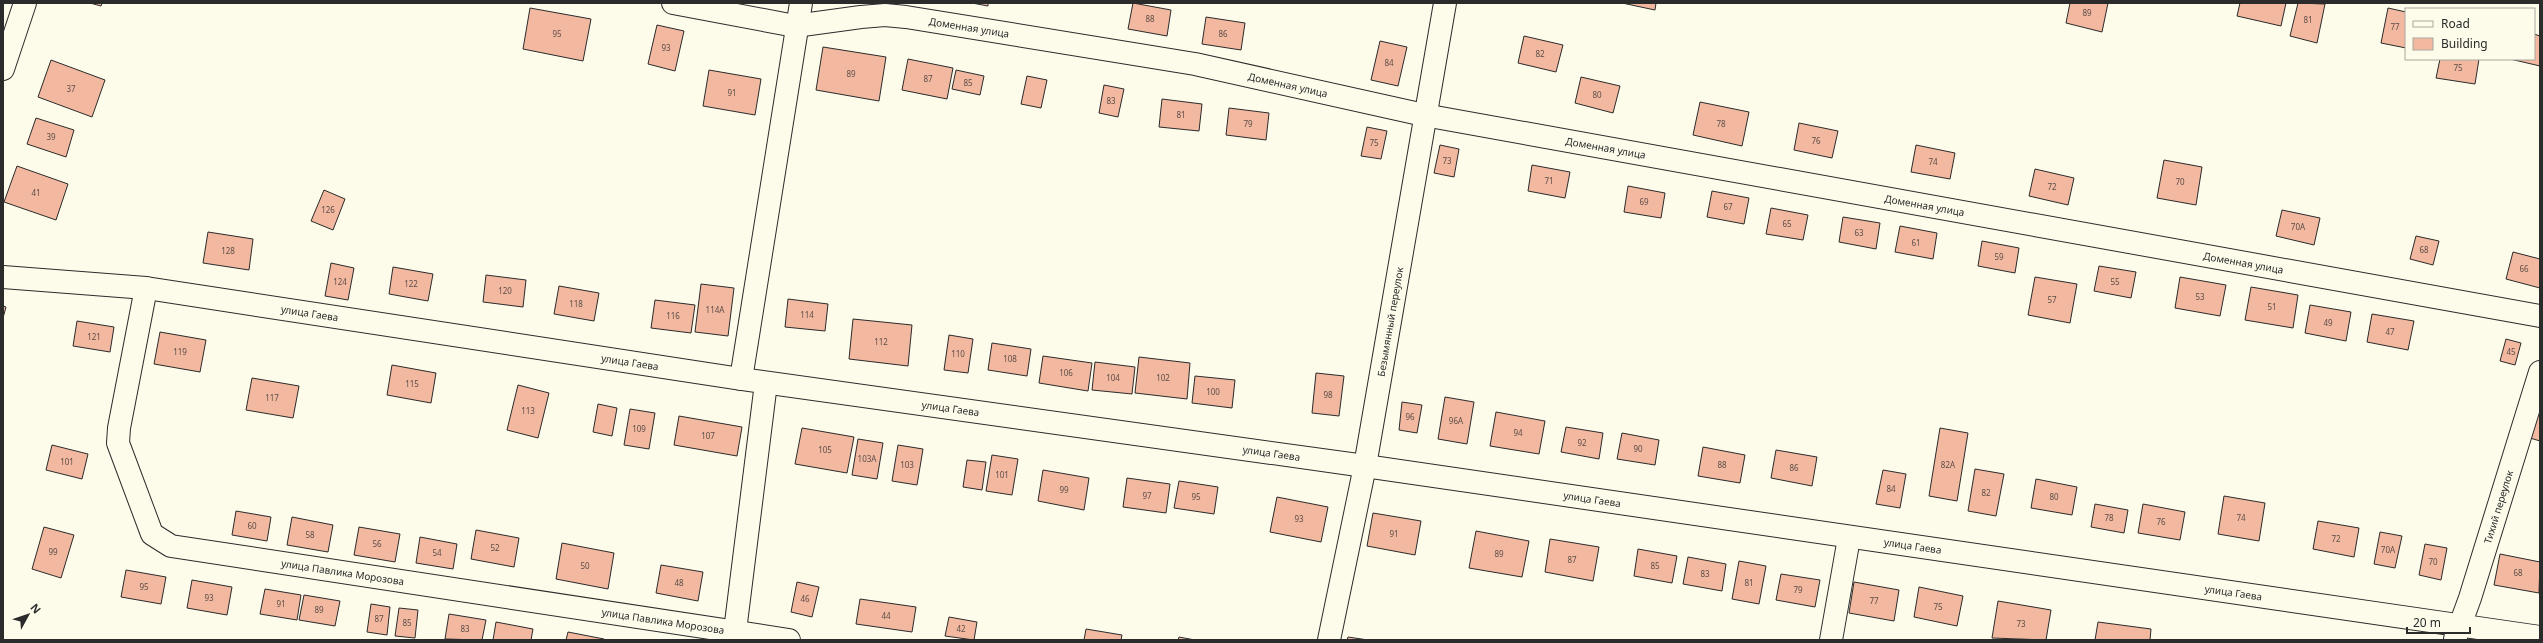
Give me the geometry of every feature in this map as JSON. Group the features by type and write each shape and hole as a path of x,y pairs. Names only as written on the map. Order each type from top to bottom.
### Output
{"street":[{"path":"3,69 25,3"},
{"name":"Доменная улица","path":"673,3 795,26 885,15 906,17 1195,64 1424,115 2540,316"},
{"path":"741,379 795,26 800,3"},
{"name":"Безымянный переулок","path":"1329,640 1365,466 1424,115 1446,3"},
{"name":"улица Гаева","path":"3,277 146,288 766,383 1365,466 1849,538 2457,633 2540,636"},
{"name":"улица Павлика Морозова","path":"146,288 119,428 118,443 152,534 160,541 171,546 789,640"},
{"name":"Тихий переулок","path":"2457,633 2470,598 2540,372"},
{"path":"734,631 766,383"},
{"path":"1831,640 1849,538"}],"building":[{"path":"90,3 102,3 101,6"},
{"path":"972,3 988,3 988,6"},
{"path":"1133,3 1171,10 1167,36 1128,29"},
{"path":"1622,3 1656,3 1655,10"},
{"path":"2070,3 2108,3 2102,32 2066,23"},
{"path":"2240,3 2286,3 2281,26 2237,16"},
{"path":"2298,3 2325,4 2317,43 2290,36"},
{"path":"530,8 591,19 583,61 523,49"},
{"path":"2388,8 2405,12 2405,48 2381,43"},
{"path":"1206,17 1245,23 1241,50 1202,44"},
{"path":"657,25 684,31 675,71 648,64"},
{"path":"2535,34 2540,36 2540,66 2514,60 2535,60"},
{"path":"1524,36 1563,45 1556,72 1518,63"},
{"path":"1380,41 1407,47 1398,86 1371,80"},
{"path":"823,47 886,57 879,101 816,90"},
{"path":"908,59 953,68 947,99 902,90"},
{"path":"51,60 105,80 92,117 38,97"},
{"path":"2440,60 2479,60 2475,84 2436,78"},
{"path":"709,70 761,79 755,115 703,106"},
{"path":"956,70 984,76 980,95 952,89"},
{"path":"1027,76 1047,80 1041,108 1021,104"},
{"path":"1581,77 1620,86 1613,113 1575,103"},
{"path":"1104,85 1124,89 1118,117 1099,113"},
{"path":"1162,99 1202,104 1199,131 1159,127"},
{"path":"1700,102 1749,112 1742,146 1693,135"},
{"path":"1229,108 1269,113 1266,140 1226,135"},
{"path":"36,118 74,130 66,157 27,144"},
{"path":"1799,123 1838,131 1832,158 1794,150"},
{"path":"1367,127 1387,131 1381,159 1361,156"},
{"path":"1440,145 1459,149 1454,177 1434,173"},
{"path":"1916,145 1955,153 1950,179 1911,172"},
{"path":"2164,160 2202,167 2196,205 2157,198"},
{"path":"1532,165 1570,172 1565,198 1528,191"},
{"path":"17,166 68,184 56,220 4,202"},
{"path":"2035,169 2074,178 2068,205 2029,196"},
{"path":"1628,186 1665,193 1661,218 1624,212"},
{"path":"324,190 345,199 333,230 311,221"},
{"path":"1712,191 1749,198 1744,224 1707,217"},
{"path":"1771,208 1808,215 1803,240 1766,234"},
{"path":"2282,210 2320,218 2314,245 2276,236"},
{"path":"1843,217 1880,223 1876,249 1839,242"},
{"path":"1900,226 1937,233 1933,259 1895,252"},
{"path":"208,232 253,239 249,270 203,263"},
{"path":"2416,236 2439,241 2433,265 2410,259"},
{"path":"1982,241 2019,248 2015,273 1978,266"},
{"path":"2513,252 2540,259 2540,288 2506,279"},
{"path":"331,263 354,268 348,300 325,296"},
{"path":"2099,266 2136,272 2131,298 2094,291"},
{"path":"393,267 433,274 428,301 389,294"},
{"path":"486,275 526,280 523,307 483,302"},
{"path":"2035,277 2077,284 2070,323 2028,315"},
{"path":"2180,277 2226,285 2220,316 2175,308"},
{"path":"701,284 734,288 728,336 695,332"},
{"path":"559,286 599,293 594,321 554,314"},
{"path":"2251,287 2298,295 2293,328 2245,320"},
{"path":"788,299 828,304 825,331 785,327"},
{"path":"655,300 695,305 691,333 651,328"},
{"path":"2310,305 2351,312 2346,341 2305,333"},
{"path":"3,306 6,307 3,318"},
{"path":"2372,314 2414,321 2408,350 2367,342"},
{"path":"853,319 912,325 908,366 849,359"},
{"path":"77,321 114,327 110,352 73,346"},
{"path":"160,332 206,340 200,372 154,364"},
{"path":"949,335 973,339 968,373 944,370"},
{"path":"2506,339 2521,343 2515,365 2500,361"},
{"path":"992,343 1031,349 1027,376 988,370"},
{"path":"1043,356 1092,363 1088,391 1039,383"},
{"path":"1139,357 1190,363 1187,399 1135,393"},
{"path":"1095,362 1135,367 1132,394 1092,390"},
{"path":"392,365 436,373 431,403 387,395"},
{"path":"1316,373 1344,376 1339,416 1312,413"},
{"path":"1195,376 1235,380 1232,408 1192,403"},
{"path":"252,378 299,386 293,418 246,410"},
{"path":"518,385 549,393 538,438 507,430"},
{"path":"1445,397 1474,402 1467,444 1438,439"},
{"path":"1402,402 1422,405 1417,433 1399,430"},
{"path":"598,404 617,408 612,436 593,432"},
{"path":"630,409 655,413 649,449 624,445"},
{"path":"2538,409 2540,409 2540,441 2530,438"},
{"path":"1496,412 1545,421 1539,454 1490,446"},
{"path":"679,416 742,427 737,456 674,445"},
{"path":"1566,427 1603,433 1599,459 1561,452"},
{"path":"802,428 854,437 847,473 795,464"},
{"path":"1940,428 1968,433 1957,501 1929,496"},
{"path":"1622,433 1659,440 1655,465 1617,459"},
{"path":"858,439 883,443 877,479 852,475"},
{"path":"52,445 88,454 82,479 46,470"},
{"path":"898,445 923,449 917,485 892,481"},
{"path":"1703,447 1745,455 1740,483 1698,476"},
{"path":"1776,450 1817,457 1812,486 1771,478"},
{"path":"992,455 1018,459 1012,495 986,491"},
{"path":"967,460 986,462 982,490 963,487"},
{"path":"1975,469 2004,474 1996,516 1968,511"},
{"path":"1043,470 1089,478 1084,510 1038,501"},
{"path":"1883,470 1906,474 1900,508 1876,504"},
{"path":"1127,478 1170,484 1166,513 1123,507"},
{"path":"2036,479 2077,487 2072,515 2031,508"},
{"path":"1179,481 1218,487 1214,514 1174,508"},
{"path":"2224,496 2265,503 2259,541 2218,534"},
{"path":"1277,497 1328,507 1321,542 1270,532"},
{"path":"2095,504 2128,510 2124,533 2091,527"},
{"path":"2143,504 2185,512 2180,540 2138,533"},
{"path":"236,511 271,517 267,541 232,535"},
{"path":"1373,513 1421,521 1415,555 1367,546"},
{"path":"292,517 333,525 328,552 287,545"},
{"path":"2318,521 2359,528 2354,557 2313,549"},
{"path":"44,527 74,535 61,578 32,569"},
{"path":"359,527 400,534 395,562 354,555"},
{"path":"476,530 519,538 514,567 471,559"},
{"path":"1476,531 1529,541 1522,577 1469,568"},
{"path":"2380,532 2402,536 2395,568 2374,564"},
{"path":"420,537 457,544 453,569 416,563"},
{"path":"1550,539 1599,547 1593,581 1545,572"},
{"path":"562,543 614,553 608,589 556,579"},
{"path":"2425,544 2447,548 2441,580 2419,575"},
{"path":"1638,549 1677,556 1672,583 1634,576"},
{"path":"2500,554 2540,562 2539,593 2494,585"},
{"path":"1688,557 1726,564 1722,591 1683,584"},
{"path":"1739,561 1766,566 1759,604 1732,599"},
{"path":"661,565 703,572 698,601 656,593"},
{"path":"126,570 166,577 161,604 121,597"},
{"path":"1781,574 1820,580 1815,607 1776,600"},
{"path":"192,580 232,587 227,615 187,608"},
{"path":"797,582 819,587 812,617 791,612"},
{"path":"1854,582 1899,590 1894,621 1849,613"},
{"path":"1919,587 1963,596 1957,626 1914,617"},
{"path":"265,589 301,595 297,620 260,614"},
{"path":"304,595 340,601 335,626 299,620"},
{"path":"860,599 916,607 912,632 856,624"},
{"path":"1998,601 2051,610 2046,640 1992,638"},
{"path":"371,604 390,607 387,635 367,632"},
{"path":"399,608 418,610 415,638 395,636"},
{"path":"449,614 486,620 482,640 445,639"},
{"path":"949,617 977,622 974,640 945,636"},
{"path":"496,622 533,629 531,640 493,640"},
{"path":"2098,622 2151,629 2150,640 2095,640"},
{"path":"1086,629 1122,635 1121,640 1084,640"},
{"path":"568,632 604,639 604,640 566,640"},
{"path":"1179,637 1195,640 1178,640"},
{"path":"1348,637 1368,640 1347,640"}]}
